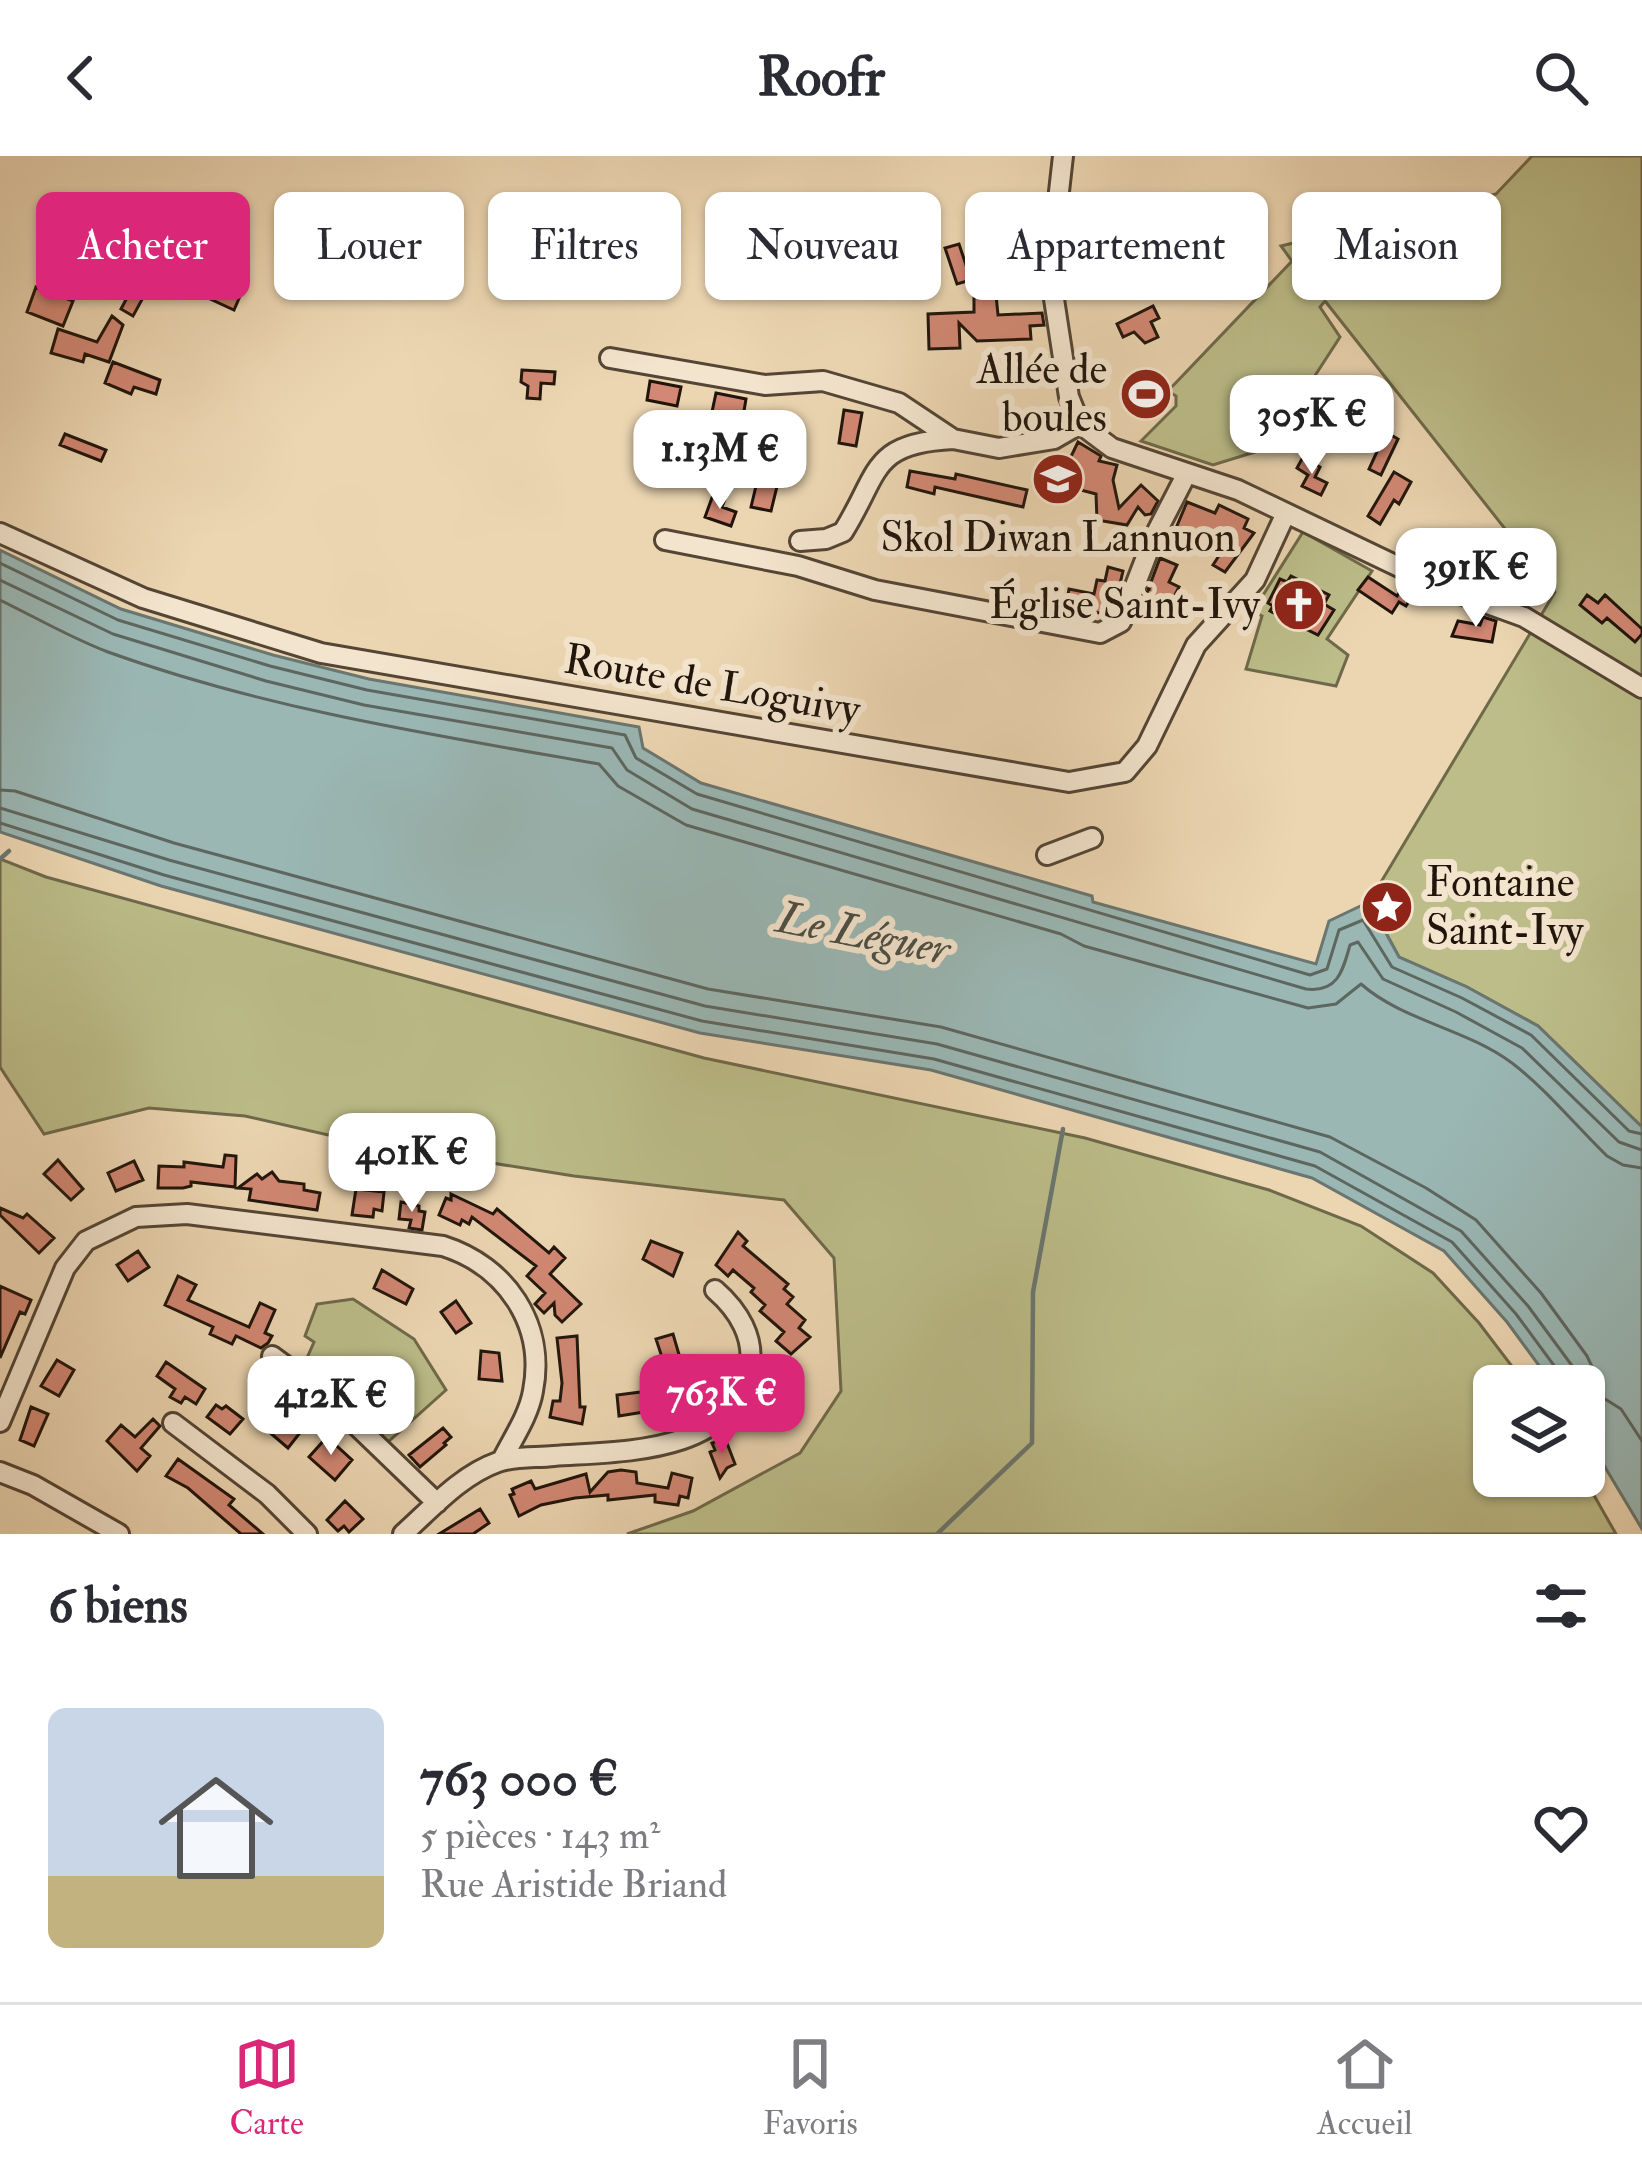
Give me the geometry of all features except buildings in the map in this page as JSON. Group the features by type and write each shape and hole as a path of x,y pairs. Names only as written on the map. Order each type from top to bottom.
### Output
{"street":[{"path":"1059,192 1063,156"},
{"path":"1062,192 1076,156"},
{"path":"1054,300 1069,398 1080,424 1112,448 1238,490 1441,587 1523,617 1642,688"},
{"path":"610,358 765,385 823,381 899,403 953,440"},
{"path":"800,541 843,532 876,466 918,441 953,440 999,448 1054,440 1080,424"},
{"path":"665,540 798,566 875,590 1100,633 1120,622 1153,538 1187,473"},
{"name":"Route de Loguivy","path":"0,533 142,598 321,653 1069,782 1125,772 1147,746 1196,645 1255,580 1286,513"},
{"path":"1047,855 1092,838"},
{"path":"0,1421 65,1268 86,1241 136,1216 188,1214 443,1246 497,1274 524,1311 535,1355 532,1396 502,1460"},
{"path":"403,1534 474,1473 502,1460 676,1443 714,1425 746,1384 751,1348 745,1326 715,1290"},
{"path":"272,1356 325,1395 437,1503"},
{"path":"173,1423 267,1494 307,1534"},
{"path":"0,1472 118,1534"}],"green space":[{"path":"1532,156 1642,156 1642,1127 1538,1026 1399,957 1369,902 1555,592 1325,301 1320,307 1340,337 1270,445 1213,465 1141,441 1176,406 1176,396 1168,391 1255,300 1268,300 1268,286 1292,261 1292,300 1501,300 1498,192"},
{"path":"1292,243 1292,261 1281,246"},
{"path":"1303,532 1372,571 1327,639 1348,655 1336,686 1246,669 1262,616 1253,611"},
{"path":"0,859 46,877 704,1058 1085,1138 1269,1190 1361,1226 1433,1273 1511,1365 1473,1365 1473,1497 1595,1497 1616,1534 627,1534 693,1511 800,1453 841,1391 834,1258 784,1200 574,1176 359,1142 245,1116 149,1108 44,1134 0,1067"},
{"path":"353,1299 414,1339 446,1390 380,1449 299,1376 314,1342 305,1336 317,1304"}],"water":[{"name":"Le Léguer","path":"0,550 121,609 273,655 369,679 639,727 643,748 701,783 1316,964 1329,921 1369,902 1399,957 1538,1026 1642,1127 1642,1529 1605,1467 1605,1365 1539,1365 1444,1251 1312,1178 931,1070 700,1033 161,886 0,832"}],"waterway":[{"path":"0,859 9,851"},
{"path":"937,1534 1032,1443 1033,1292 1063,1129"}],"place":[{"name":"Allée de boules","path":"1146,394"},
{"name":"Skol Diwan Lannuon","path":"1058,479"},
{"name":"Église Saint-Ivy","path":"1299,605"},
{"name":"Fontaine Saint-Ivy","path":"1387,907"}]}
